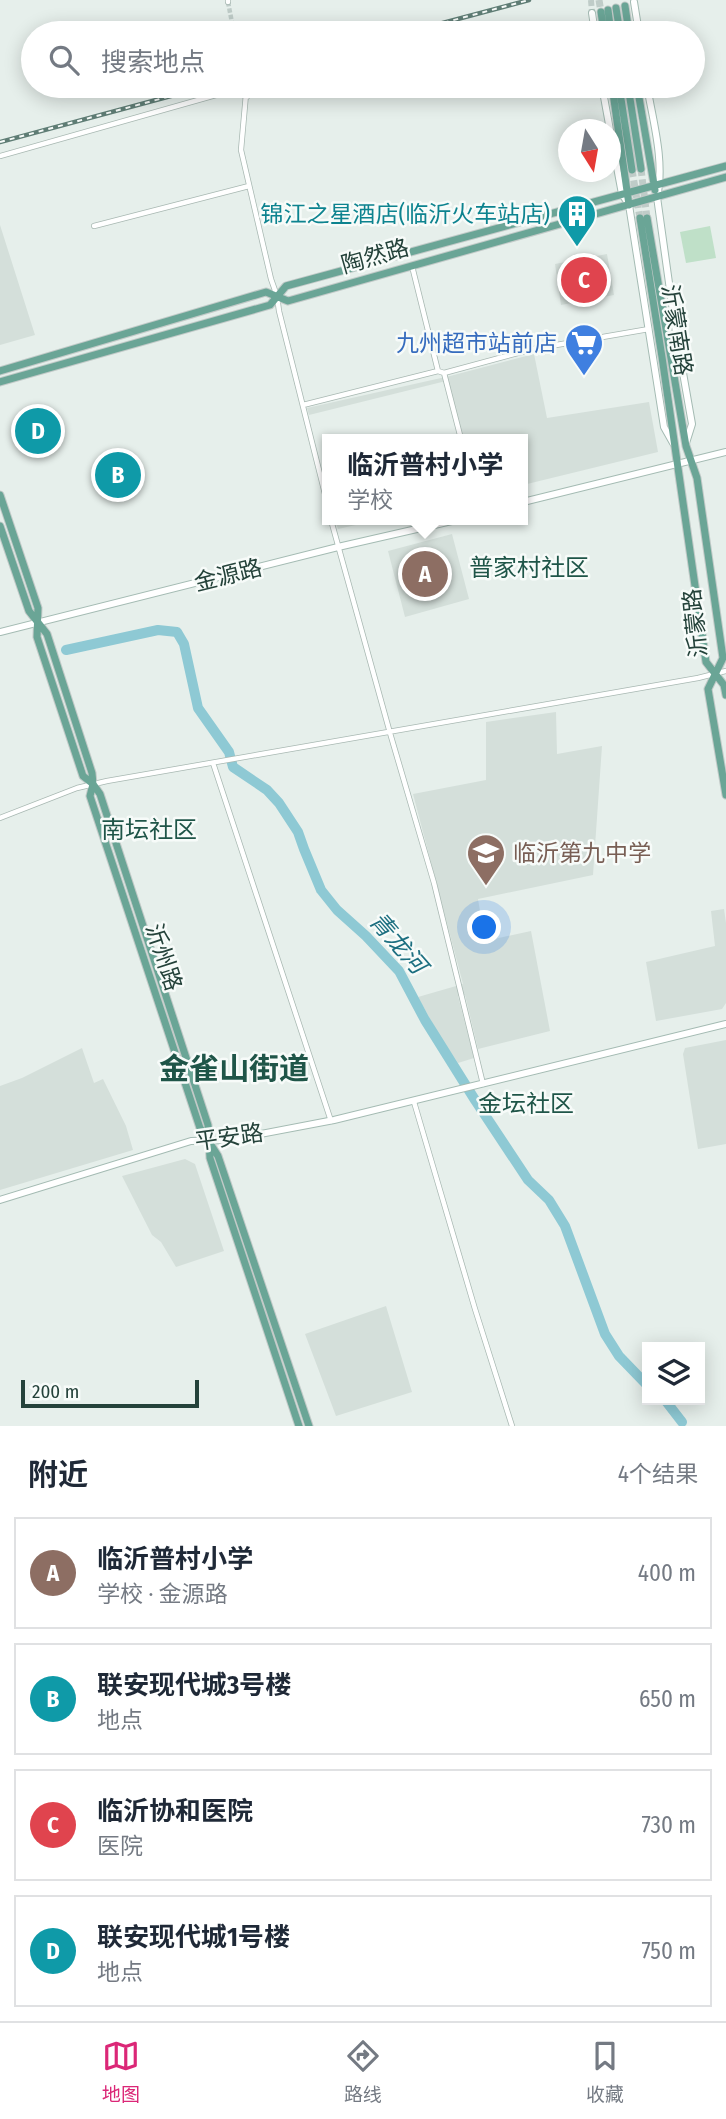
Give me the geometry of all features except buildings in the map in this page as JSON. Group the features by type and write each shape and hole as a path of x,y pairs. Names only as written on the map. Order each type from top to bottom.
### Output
{"main road":[{"path":"625,6 627,21"},
{"path":"604,11 604,21"},
{"path":"604,11 607,21"},
{"path":"604,11 611,21"},
{"path":"613,98 625,194 629,205"},
{"path":"621,98 632,170"},
{"path":"630,98 641,169"},
{"path":"640,98 657,197"},
{"name":"陶然路","path":"0,382 270,306 286,286 726,166"},
{"name":"陶然路","path":"0,371 266,292 289,300 726,177"},
{"name":"沂蒙南路","path":"676,448 643,218 685,446"},
{"name":"沂蒙路","path":"685,446 696,478 723,658 708,689 726,795"},
{"name":"沂蒙路","path":"676,448 706,662 724,685 726,695"},
{"name":"沂州路","path":"0,495 38,608 38,622"},
{"name":"沂州路","path":"0,526 29,611 47,634 92,773 90,796 102,834 200,1128 218,1156 309,1426"},
{"name":"沂州路","path":"209,1140 210,1158 299,1426"}],"street":[{"path":"634,2 637,21"},
{"path":"600,21 604,11"},
{"path":"0,156 205,98"},
{"path":"247,98 241,150 322,482"},
{"path":"605,98 608,119"},
{"path":"649,98 658,156 657,185"},
{"path":"621,177 625,194"},
{"path":"94,226 249,186"},
{"path":"657,197 692,424 685,446"},
{"path":"629,205 664,427 676,448"},
{"path":"412,265 460,434"},
{"path":"303,405 533,349 649,328"},
{"path":"528,501 726,453"},
{"path":"332,525 434,883 479,1086 726,1024"},
{"name":"金源路","path":"0,632 434,525"},
{"path":"0,818 93,784 726,671"},
{"path":"213,763 331,1121"},
{"name":"平安路","path":"0,1200 191,1141 229,1140 331,1121 479,1086"},
{"path":"414,1102 512,1426"}],"shaded area":[{"path":"0,225 35,335 0,345"},
{"path":"607,254 614,295 561,305 555,264"},
{"path":"534,354 547,418 649,402 658,452 528,484 528,434 458,434 446,381 309,415 307,408"},
{"path":"337,525 356,525 338,529"},
{"path":"452,534 469,599 405,617 388,551"},
{"name":"临沂第九中学","path":"556,712 557,754 602,746 593,875 478,899 485,941 531,931 550,1031 478,1049 465,995 458,996 474,1058 458,1063 418,997 463,984 413,794 486,780 486,722"},
{"path":"724,909 726,1003 722,1009 656,1021 646,962 715,946 711,911"},
{"path":"726,1040 726,1144 698,1149 683,1054 685,1048"},
{"path":"82,1048 94,1083 103,1079 126,1126 133,1150 0,1190 0,1086"},
{"path":"185,1159 195,1164 224,1251 176,1267 161,1242 152,1235 122,1176"},
{"path":"386,1306 412,1392 336,1416 305,1334"}],"green space":[{"path":"710,226 716,258 686,263 680,232"}],"waterway":[{"name":"青龙河","path":"66,650 158,630 177,632 184,644 198,708 229,752 233,767 267,790 279,803 298,832 321,890 337,910 399,971 425,1020 475,1100 528,1180 549,1200 565,1226 605,1334 619,1356 642,1380"},
{"name":"青龙河","path":"669,1405 682,1422"}],"tunnel":[{"path":"591,0 592,13"},
{"path":"599,0 601,12"},
{"path":"228,2 232,21"},
{"path":"641,169 647,218"},
{"path":"632,170 640,218"}],"railway":[{"path":"450,21 529,0"},
{"path":"0,142 163,98"}],"place":[{"name":"锦江之星酒店(临沂火车站店)","path":"577,248"},
{"name":"临沂协和医院","path":"584,280"},
{"name":"九州超市站前店","path":"584,377"},
{"name":"联安现代城1号楼","path":"38,431"},
{"name":"联安现代城3号楼","path":"118,475"},
{"name":"临沂普村小学","path":"425,574"},
{"name":"临沂第九中学","path":"486,887"}],"district":[{"name":"普家村社区","path":"529,568"},
{"name":"南坛社区","path":"149,830"},
{"name":"金雀山街道","path":"234,1069"},
{"name":"金坛社区","path":"526,1104"}]}
